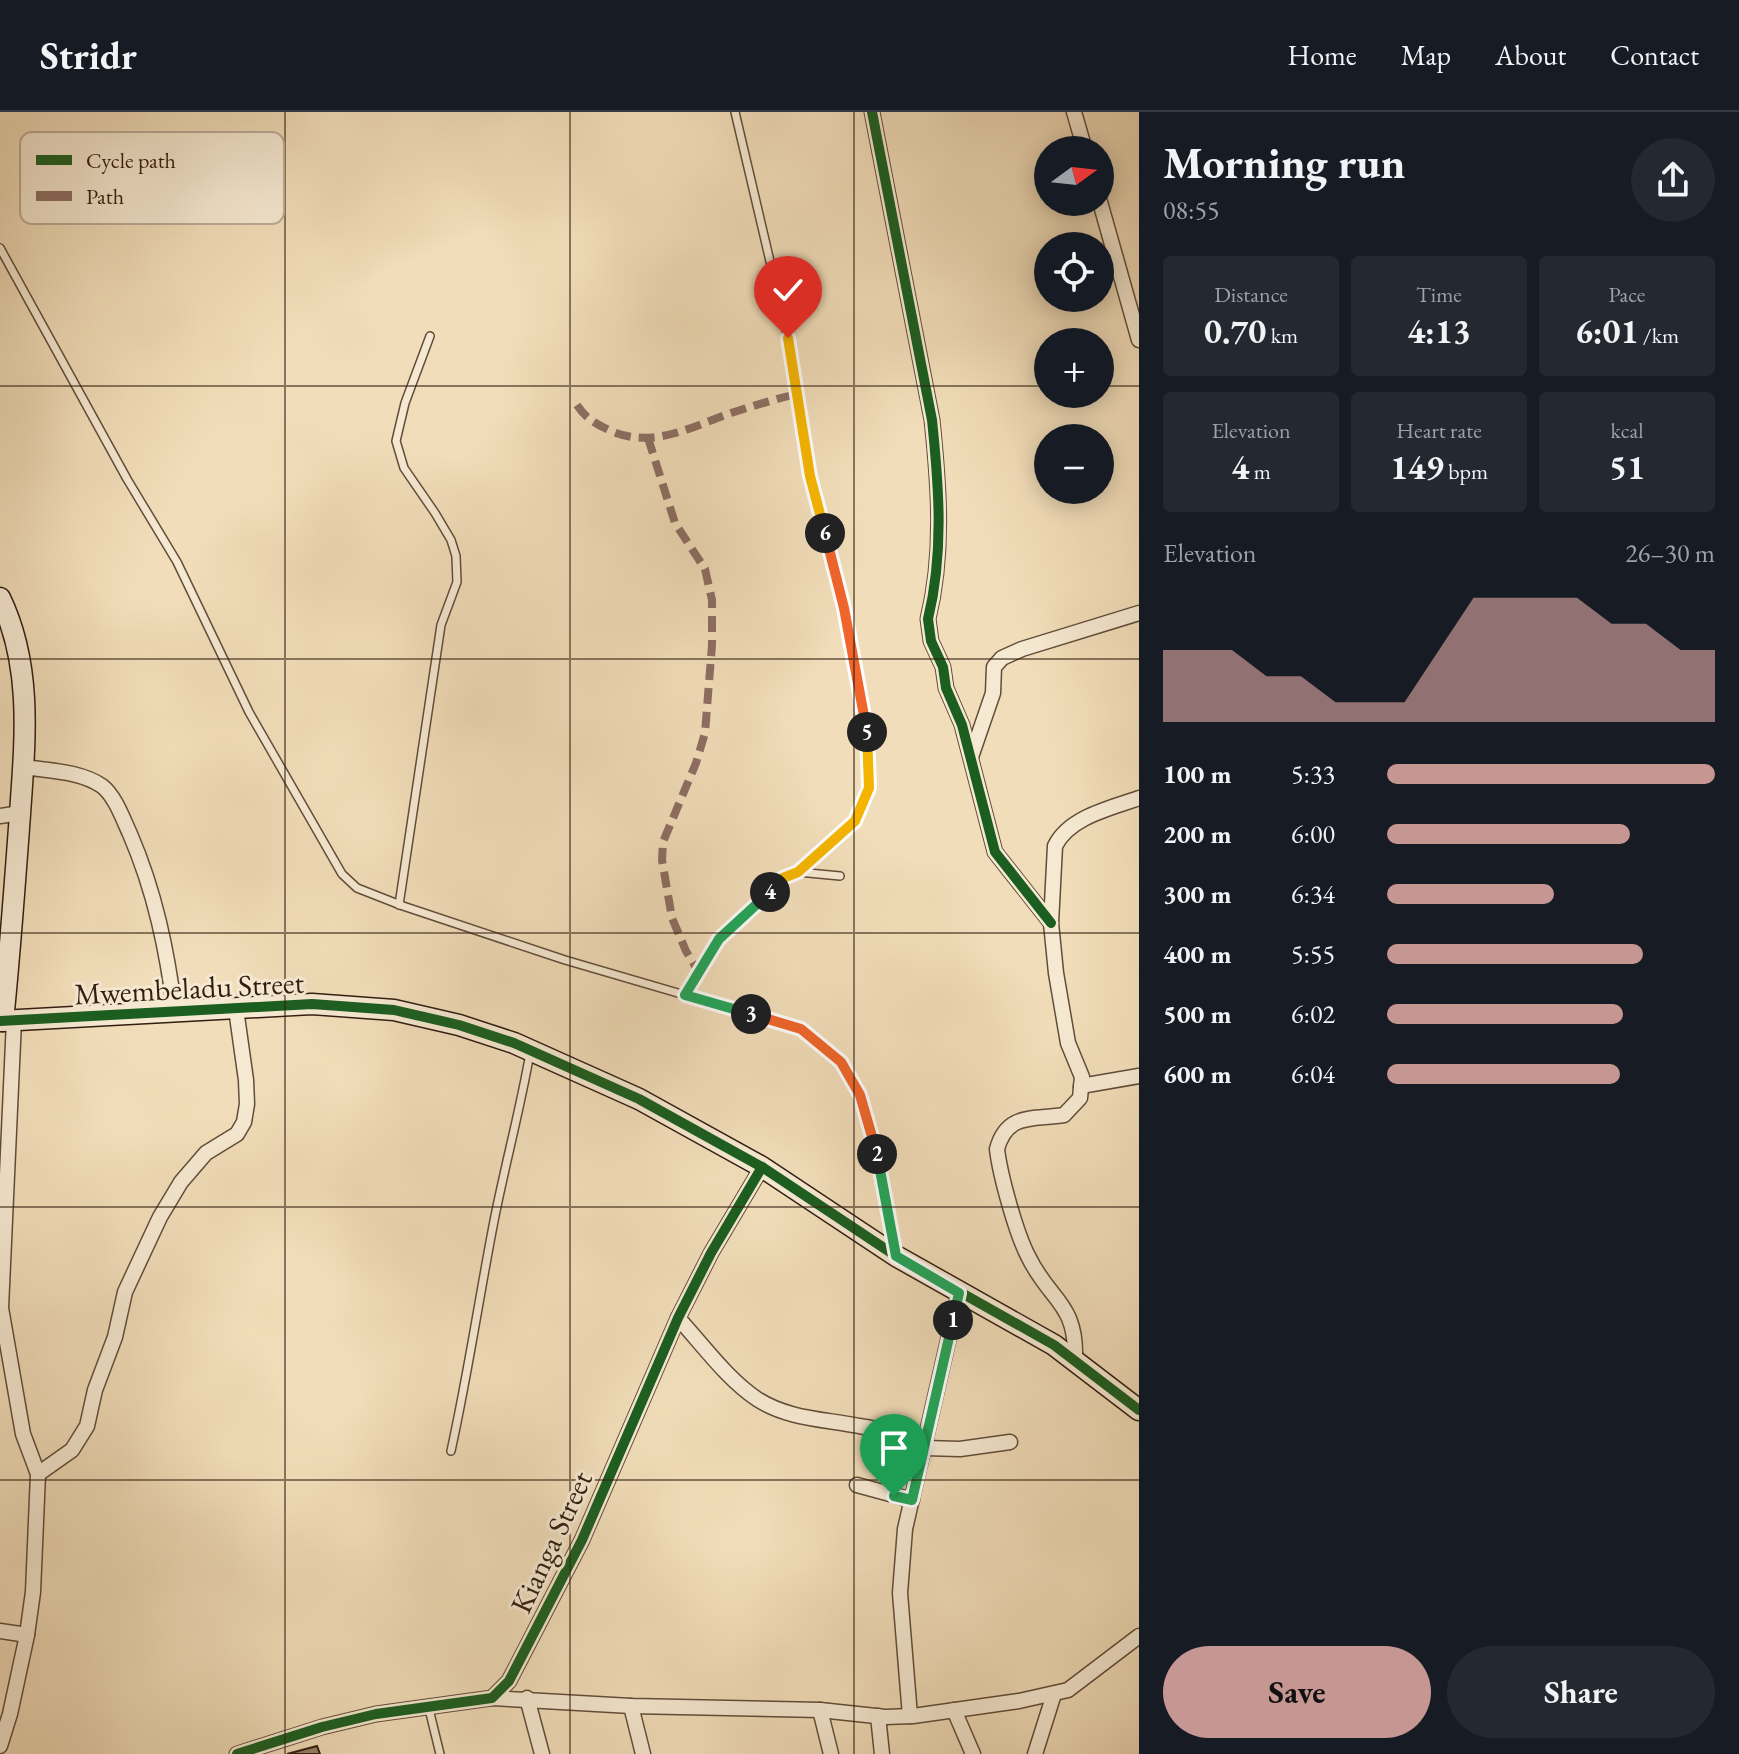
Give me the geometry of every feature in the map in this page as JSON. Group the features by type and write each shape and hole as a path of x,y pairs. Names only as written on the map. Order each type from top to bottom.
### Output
{"street":[{"path":"872,112 932,420 940,550 928,619 929,631 943,667 946,688 962,725 995,852 1051,923"},
{"path":"1074,112 1081,136"},
{"path":"1104,216 1139,340"},
{"path":"0,598 10,618 22,663 24,767 10,815 1,1308 23,1434 38,1474 33,1592 27,1635 5,1714 0,1746"},
{"path":"971,757 993,693 994,667 1002,658 1139,613"},
{"path":"24,767 78,775 104,788 121,814 144,867 161,921 175,1013"},
{"path":"1075,1360 1075,1339 1069,1315 1042,1282 1028,1257 1019,1235 997,1149 1001,1136 1011,1124 1028,1117 1064,1115 1080,1098 1082,1077 1068,1043 1051,923 1053,857 1060,837 1092,815 1139,798"},
{"name":"Mwembeladu Street","path":"6,1021 312,1004 394,1010 459,1025 531,1051 639,1099 762,1167 896,1256 1075,1360 1139,1410"},
{"path":"38,1474 72,1450 87,1426 95,1390 115,1337 125,1292 167,1205 181,1182 206,1153 237,1134 244,1122 246,1080 236,1009"},
{"path":"1081,1086 1139,1076"},
{"name":"Kianga Street","path":"492,1698 509,1681 545,1615 582,1540 678,1318 711,1253 762,1167"},
{"path":"910,1716 900,1593 905,1529 959,1293"},
{"path":"678,1318 738,1383 756,1399 775,1408 803,1418 860,1426 925,1445 960,1449 1010,1442"},
{"path":"857,1485 912,1500"},
{"path":"0,1631 27,1635"},
{"path":"237,1754 322,1727 376,1714 492,1698 910,1716 1068,1690 1139,1636"},
{"path":"1035,1754 1054,1694"},
{"path":"527,1698 542,1754"},
{"path":"631,1706 643,1754"},
{"path":"820,1710 831,1754"},
{"path":"954,1710 973,1754"},
{"path":"878,1716 882,1754"}],"lane":[{"path":"685,995 719,939 783,878 798,872 855,821 869,788 867,724 844,608 810,476 788,338 735,112"},
{"path":"0,248 119,465 177,562 249,712 342,874 357,888 399,905 565,960 801,1029 841,1062 860,1095 886,1190 896,1256"},
{"path":"399,905 441,625 457,582 456,556 451,540 404,468 396,441 405,403 430,336"},
{"path":"798,872 840,876"},
{"path":"451,1451 505,1163 521,1105 531,1051"},
{"path":"429,1709 440,1754"}],"building":[{"path":"317,1746 320,1754 287,1754"}],"marked path":[{"path":"577,405 588,418 601,426 642,438 687,430 731,413 797,394"},
{"path":"648,438 675,523 705,569 712,600 705,733 663,842 662,860 672,918 698,971"}],"cycle path":[{"path":"872,112 932,420 939,520 936,569 928,619 931,641 962,725 995,852 1051,923"},
{"path":"0,1021 312,1004 394,1010 459,1025 514,1043 639,1099 762,1167 896,1256 1054,1345 1139,1410"},
{"path":"237,1754 322,1727 376,1714 492,1698 509,1681 582,1540 678,1318 711,1253 762,1167"}],"route":[{"path":"788,338 810,476 844,608 867,724 869,788 855,821 798,872 783,878 719,939 685,995 801,1029 841,1062 860,1095 871,1129 886,1190 896,1256 959,1293 912,1500 894,1496"}]}
